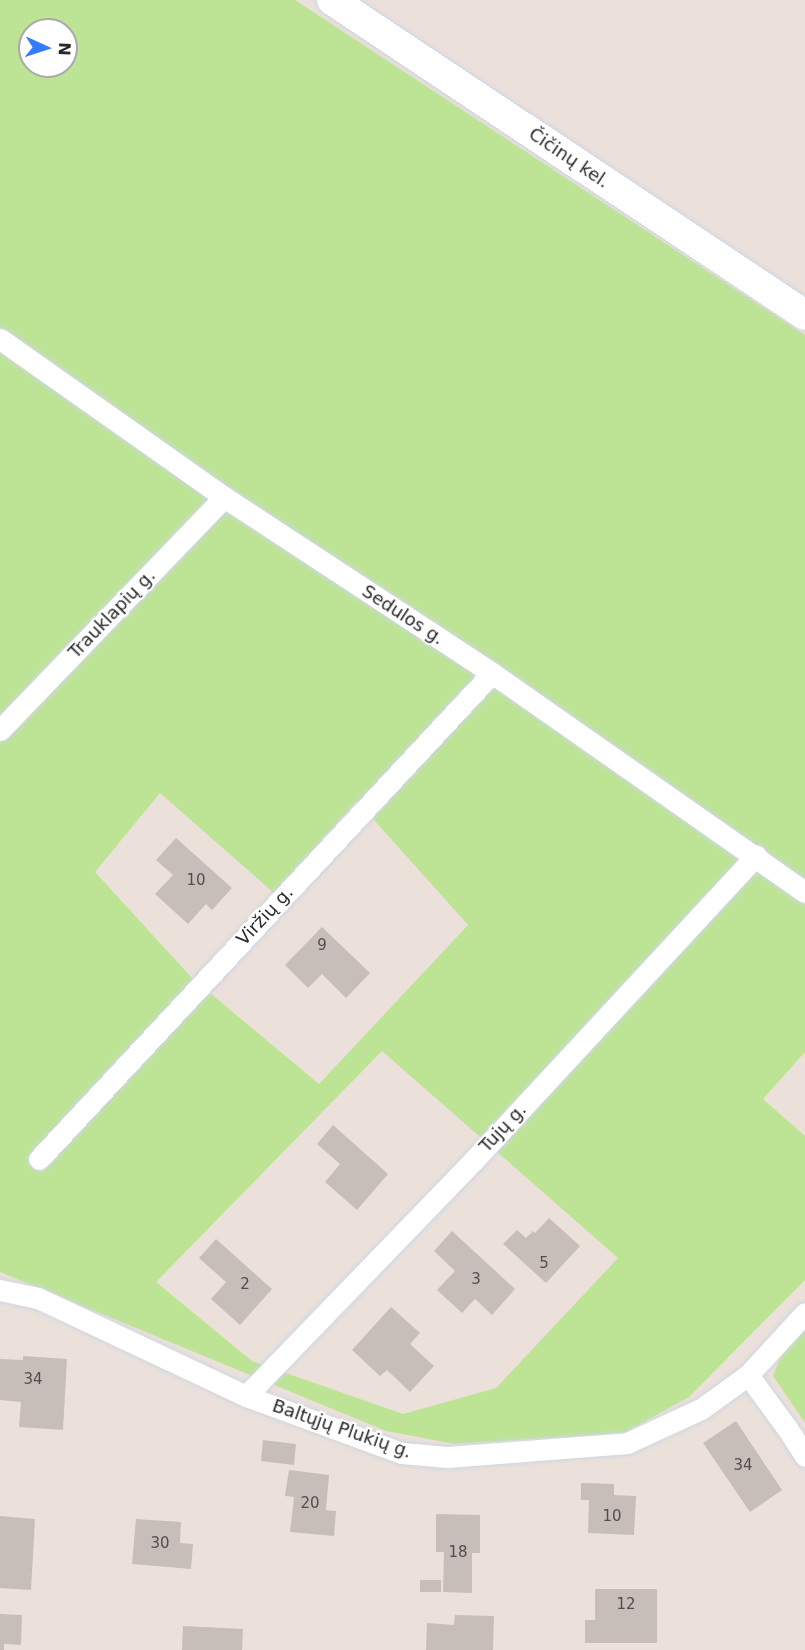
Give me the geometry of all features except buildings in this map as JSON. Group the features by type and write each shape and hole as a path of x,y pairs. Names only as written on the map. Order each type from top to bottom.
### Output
{"main road":[{"name":"Čičinų kel.","path":"332,0 805,315"}],"street":[{"name":"Sedulos g.","path":"0,339 224,498 492,673 805,892"},
{"name":"Trauklapių g.","path":"0,730 224,498"},
{"name":"Viržių g.","path":"39,1159 492,673"},
{"name":"Tujų g.","path":"246,1396 474,1160 756,856"},
{"name":"Baltųjų Plukių g.","path":"0,1290 38,1298 246,1396 402,1453 447,1457 627,1443 701,1409 747,1375 805,1313"},
{"path":"747,1375 805,1456"}],"green space":[{"path":"0,0 295,0 805,335 805,1052 763,1099 805,1136 805,1280 689,1397 624,1433 455,1444 386,1431 0,1272","holes":["160,793 274,893 357,801 468,925 319,1084 192,978 95,872","382,1051 618,1258 496,1388 403,1414 252,1361 156,1282"]},
{"path":"805,1322 805,1423 773,1376 785,1344"}]}
